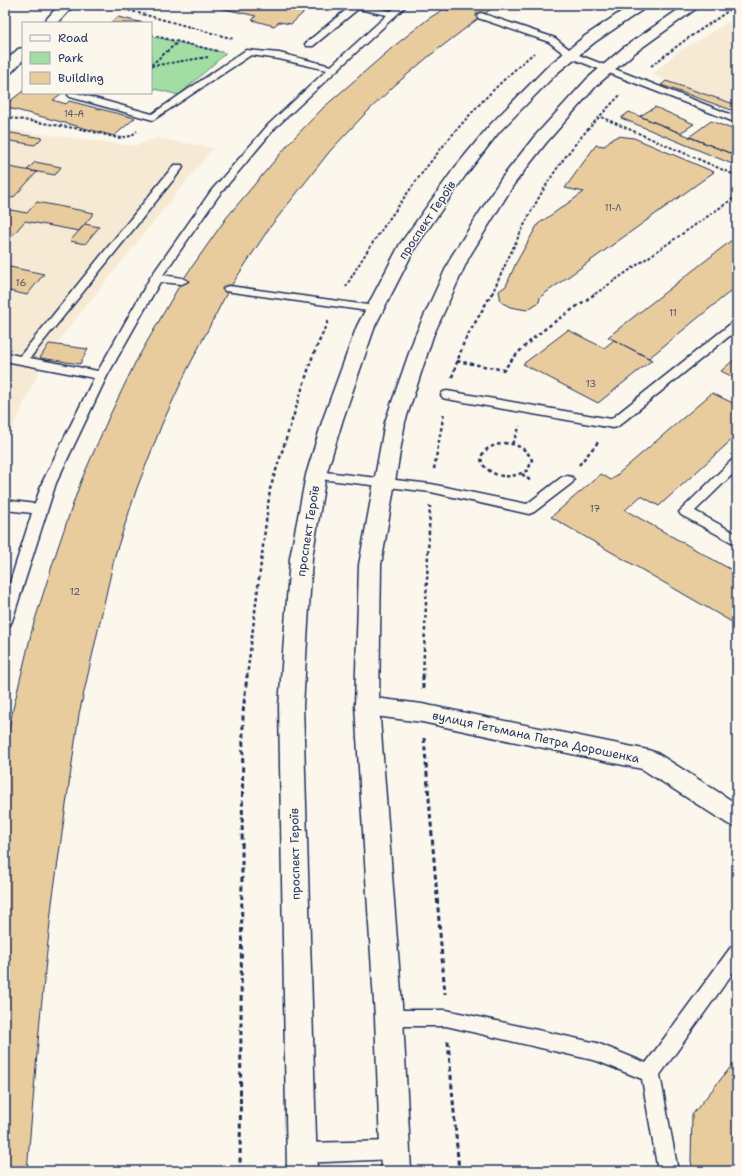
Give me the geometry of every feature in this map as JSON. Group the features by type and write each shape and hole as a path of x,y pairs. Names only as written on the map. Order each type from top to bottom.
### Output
{"main road":[{"path":"51,22 67,5"},
{"name":"проспект Героїв","path":"302,1162 291,706 301,558 316,475 333,419 366,326 406,248 459,172 494,128 552,70 590,39 640,5"},
{"path":"396,1171 388,1018 367,706 370,565 395,422 424,336 460,257 507,182 540,140 592,82 607,68 694,5"},
{"path":"5,71 22,53"},
{"name":"вулиця Гетьмана Петра Дорошенка","path":"367,706 422,713 648,760 737,817"}],"lane":[{"path":"310,44 354,5 393,14"},
{"path":"5,621 40,508 50,483 101,376 156,278 214,193 272,126 403,5"},
{"path":"481,16 552,40 571,55 737,120"},
{"path":"73,95 153,117 249,52 279,56 332,69"},
{"path":"22,361 178,168"},
{"path":"156,278 182,281"},
{"path":"229,289 375,309"},
{"path":"447,395 613,424 737,324"},
{"path":"5,358 101,376"},
{"path":"737,463 686,512 737,540"},
{"path":"316,475 431,488 529,509 568,480"},
{"path":"5,505 40,508"},
{"path":"668,1171 650,1074 737,953"},
{"path":"388,1018 446,1018 597,1052 650,1074"},
{"path":"302,1162 395,1150"}],"path":[{"path":"109,5 236,40"},
{"path":"459,1171 422,713 431,488 447,395 456,361 464,342 489,300 514,244 554,172 587,130 656,61 737,5"},
{"path":"152,35 242,56"},
{"path":"152,64 178,42"},
{"path":"152,65 228,53"},
{"path":"5,117 86,130 118,138 131,136 153,117"},
{"path":"601,117 737,176"},
{"path":"456,361 504,370 514,356 549,326 737,196"},
{"path":"568,480 613,424"},
{"path":"504,443 520,446 530,455 532,460 528,470 522,474 507,477 492,474 485,469 481,463 483,452 495,444 504,443"}],"shaded area":[{"path":"737,17 737,104 652,75 675,54"},
{"path":"5,129 134,146 157,138 213,148 62,336 42,365 5,444"}],"green space":[{"path":"155,37 226,53 179,95 152,88 152,39"}],"building":[{"path":"206,5 312,5 291,24 279,22 274,26 252,20 256,16"},
{"path":"450,5 496,5 428,57 395,85 362,117 330,151 270,227 229,289 187,370 162,424 137,488 115,555 79,714 52,903 27,1171 5,1171 5,750 13,709 33,626 81,481 109,417 136,361 182,281 227,217 292,140 324,107 393,47 428,19"},
{"path":"118,17 140,22 111,22"},
{"path":"666,81 737,105 737,112 661,85"},
{"path":"22,92 22,94 61,94 53,100 66,104 69,101 135,118 114,136 5,107 5,105"},
{"path":"655,107 694,124 680,133 640,116"},
{"path":"629,112 737,156 737,166 621,118"},
{"path":"711,121 737,131 737,156 689,137"},
{"path":"5,132 42,138 35,145 5,140"},
{"path":"618,136 634,138 714,172 540,297 539,302 527,310 510,307 501,302 499,291 506,286 516,263 538,224 584,192 565,188 596,145 605,146 610,140"},
{"path":"35,162 61,167 55,175 27,170"},
{"path":"9,167 37,172 13,198 5,196 5,171"},
{"path":"37,202 94,213 79,231 25,221 5,244 5,209 27,213"},
{"path":"85,224 99,227 85,244 70,241"},
{"path":"737,236 737,286 649,358 608,337"},
{"path":"5,266 44,274 27,295 5,290"},
{"path":"568,330 604,348 614,340 652,360 598,403 523,364"},
{"path":"49,344 88,349 80,364 40,358"},
{"path":"737,357 737,379 721,371"},
{"path":"712,393 737,405 737,435 659,506 641,496 625,510 737,573 737,625 551,517 601,474 611,480"},
{"path":"737,1059 737,1171 693,1171 691,1161 692,1115"}]}
